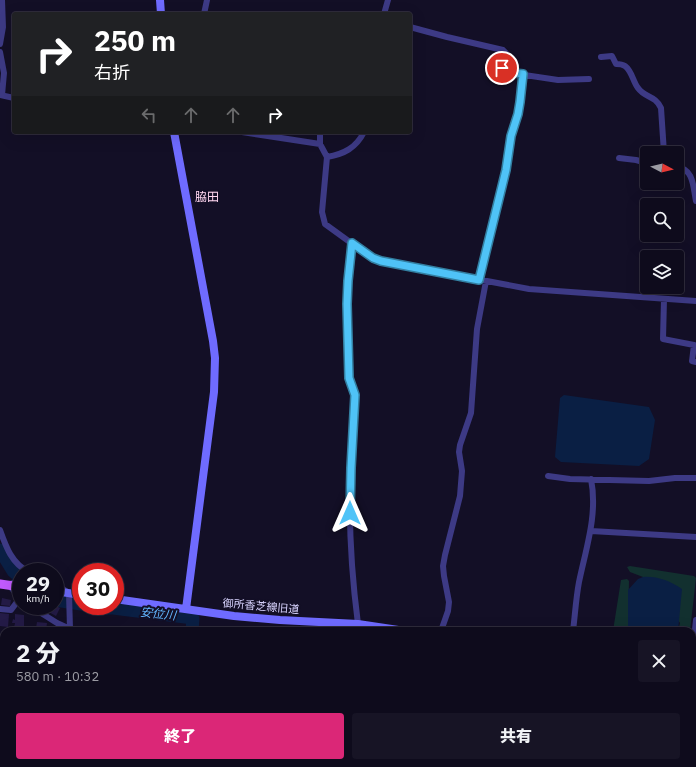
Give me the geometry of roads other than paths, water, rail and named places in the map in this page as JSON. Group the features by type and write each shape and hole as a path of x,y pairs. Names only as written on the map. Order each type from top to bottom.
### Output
{"street":[{"path":"0,44 3,27 2,0"},
{"path":"160,0 161,12"},
{"path":"205,12 208,0"},
{"path":"385,12 388,0"},
{"path":"412,28 503,50 506,53 502,68 505,72 558,80 589,79"},
{"path":"0,52 4,74 1,95 12,98"},
{"path":"601,57 612,56 616,64 625,66 637,87 658,102 661,108 664,146"},
{"path":"479,280 506,170 511,136 518,114 523,74"},
{"path":"174,134 215,358 214,392 186,609"},
{"path":"256,134 320,144"},
{"path":"320,134 320,144 327,157 322,212 325,224 373,258 381,261 479,280 545,291 696,301"},
{"path":"327,157 346,152 360,139 363,134"},
{"path":"619,158 640,161"},
{"path":"684,168 691,175 696,201"},
{"path":"352,243 347,304 349,378 355,395 350,513 352,570 358,624"},
{"path":"442,627 448,611 443,566 460,496 462,471 459,452 471,413 477,329 486,281"},
{"path":"664,299 663,339 694,345 692,361 696,362"},
{"path":"548,476 570,479 649,481 675,478 696,478"},
{"path":"574,627 579,583 591,531 594,507 591,479"},
{"path":"0,530 8,552 16,563"},
{"path":"591,531 696,537"},
{"path":"4,585 12,592"},
{"path":"64,591 69,595 70,627"},
{"path":"64,594 69,595"},
{"name":"御所香芝線旧道","path":"124,600 258,619 358,624 378,627"},
{"path":"0,609 11,610 12,609"},
{"path":"44,615 64,627"}],"water":[{"path":"564,395 649,407 655,420 649,459 639,466 561,462 555,457 560,398"},
{"path":"643,577 653,577 682,589 678,627 628,627 628,590 638,579"}],"waterway":[{"name":"安位川","path":"0,550 12,569"},
{"name":"安位川","path":"64,601 72,603"},
{"name":"安位川","path":"124,609 193,618 192,627"}],"district":[{"name":"脇田","path":"207,197"}]}
